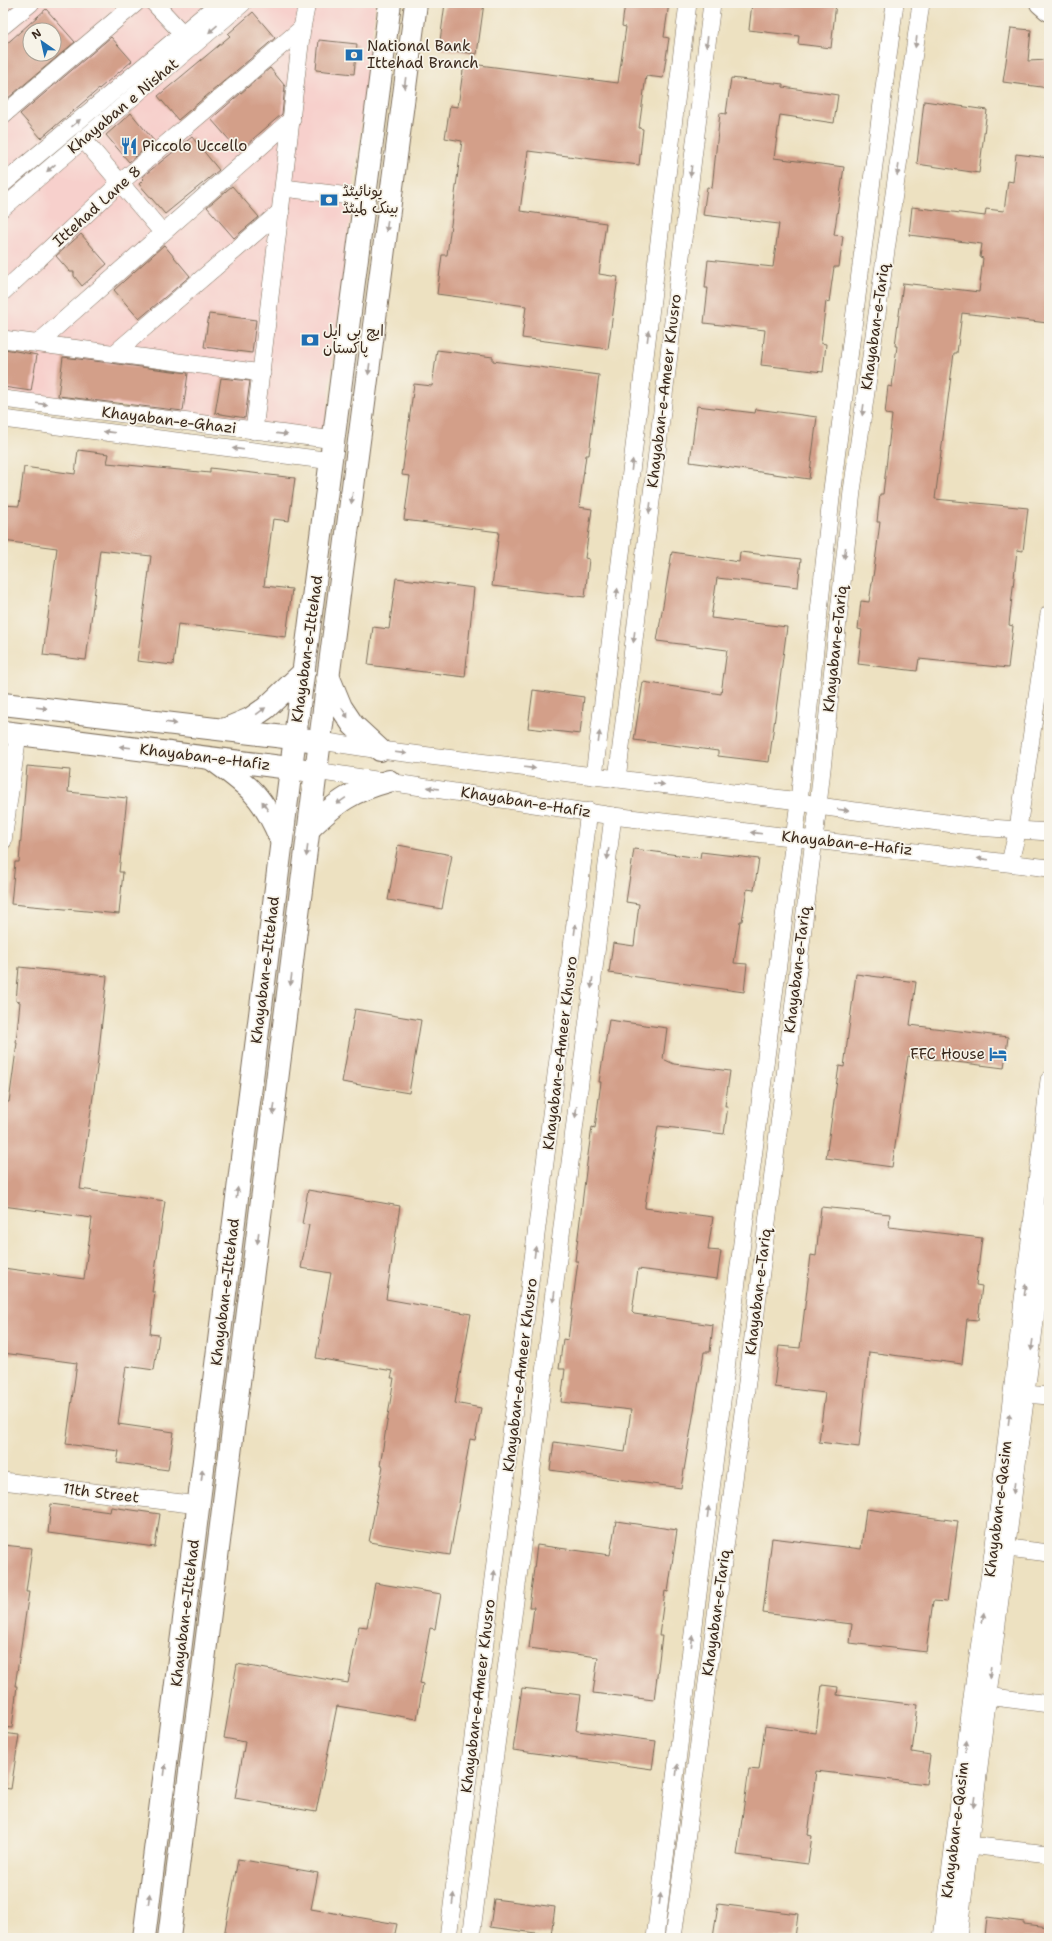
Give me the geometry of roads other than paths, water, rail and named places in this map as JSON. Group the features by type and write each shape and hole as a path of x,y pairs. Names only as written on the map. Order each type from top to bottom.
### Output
{"main road":[{"name":"Khayaban-e-Ittehad","path":"144,1938 281,841 332,461 390,3"},
{"name":"Khayaban-e-Ittehad","path":"169,1938 316,771 416,3"},
{"path":"1041,3 1049,10"},
{"path":"226,730 250,719 266,708 304,672"},
{"path":"329,677 342,707 353,725 380,750"},
{"name":"Khayaban-e-Hafiz","path":"3,704 321,741"},
{"name":"Khayaban-e-Hafiz","path":"10,733 316,771"},
{"path":"211,758 258,795 271,816 281,841"},
{"path":"310,828 329,810 345,798 363,788 389,781"}],"street":[{"path":"3,26 31,3"},
{"path":"3,115 136,3"},
{"path":"154,3 183,34"},
{"name":"Khayaban e Nishat","path":"5,178 183,34 219,3"},
{"name":"Khayaban e Nishat","path":"3,208 243,3"},
{"path":"254,431 262,374 302,28 307,3"},
{"name":"Khayaban-e-Ameer Khusro","path":"594,776 644,376 688,3"},
{"name":"Khayaban-e-Ameer Khusro","path":"617,779 712,3"},
{"name":"Khayaban-e-Tariq","path":"655,1938 729,1339 799,801 832,489 895,3"},
{"name":"Khayaban-e-Tariq","path":"673,1938 753,1337 818,806 852,491 921,3"},
{"name":"Ittehad Lane 8","path":"3,292 120,182 302,28"},
{"path":"38,343 162,232 292,119"},
{"path":"83,139 162,232"},
{"path":"284,188 365,198"},
{"path":"115,353 281,211"},
{"path":"3,339 262,374"},
{"path":"644,376 666,378"},
{"name":"Khayaban-e-Ghazi","path":"3,399 334,440"},
{"name":"Khayaban-e-Ghazi","path":"3,419 332,461"},
{"path":"832,489 834,493 842,496 849,494 852,491"},
{"path":"828,530 831,524 838,522 844,524 848,530"},
{"path":"1010,862 1018,829 1045,675 1049,614"},
{"path":"3,841 10,733"},
{"name":"Khayaban-e-Hafiz","path":"321,741 380,750 799,801 818,806 976,827 1049,832"},
{"name":"Khayaban-e-Hafiz","path":"316,771 589,811 613,816 1010,862 1049,868"},
{"name":"Khayaban-e-Ameer Khusro","path":"448,1938 589,811"},
{"name":"Khayaban-e-Ameer Khusro","path":"471,1938 524,1533 613,816"},
{"name":"Khayaban-e-Qasim","path":"942,1938 972,1690 994,1545 1049,1080"},
{"name":"Khayaban-e-Qasim","path":"958,1938 986,1696 1008,1548 1025,1394 1047,1246 1049,1210"},
{"path":"734,1305 739,1311 742,1312 751,1311 756,1306"},
{"path":"729,1339 733,1332 740,1329 748,1331 753,1337"},
{"path":"1025,1394 1049,1396"},
{"name":"11th Street","path":"3,1481 198,1505"},
{"path":"504,1500 508,1506 515,1509 523,1507 528,1501"},
{"path":"500,1530 510,1526 520,1529 524,1533"},
{"path":"1008,1548 1049,1552"},
{"path":"986,1696 1049,1704"},
{"path":"669,1834 686,1837"},
{"path":"969,1845 1049,1854"}],"place":[{"name":"National Bank Ittehad Branch","path":"354,55"},
{"name":"Piccolo Uccello","path":"129,146"},
{"name":"یونائیٹڈ بینک لمیٹڈ","path":"329,200"},
{"name":"ایچ بی ایل پاکستان","path":"310,340"},
{"name":"FFC House","path":"998,1054"}]}
